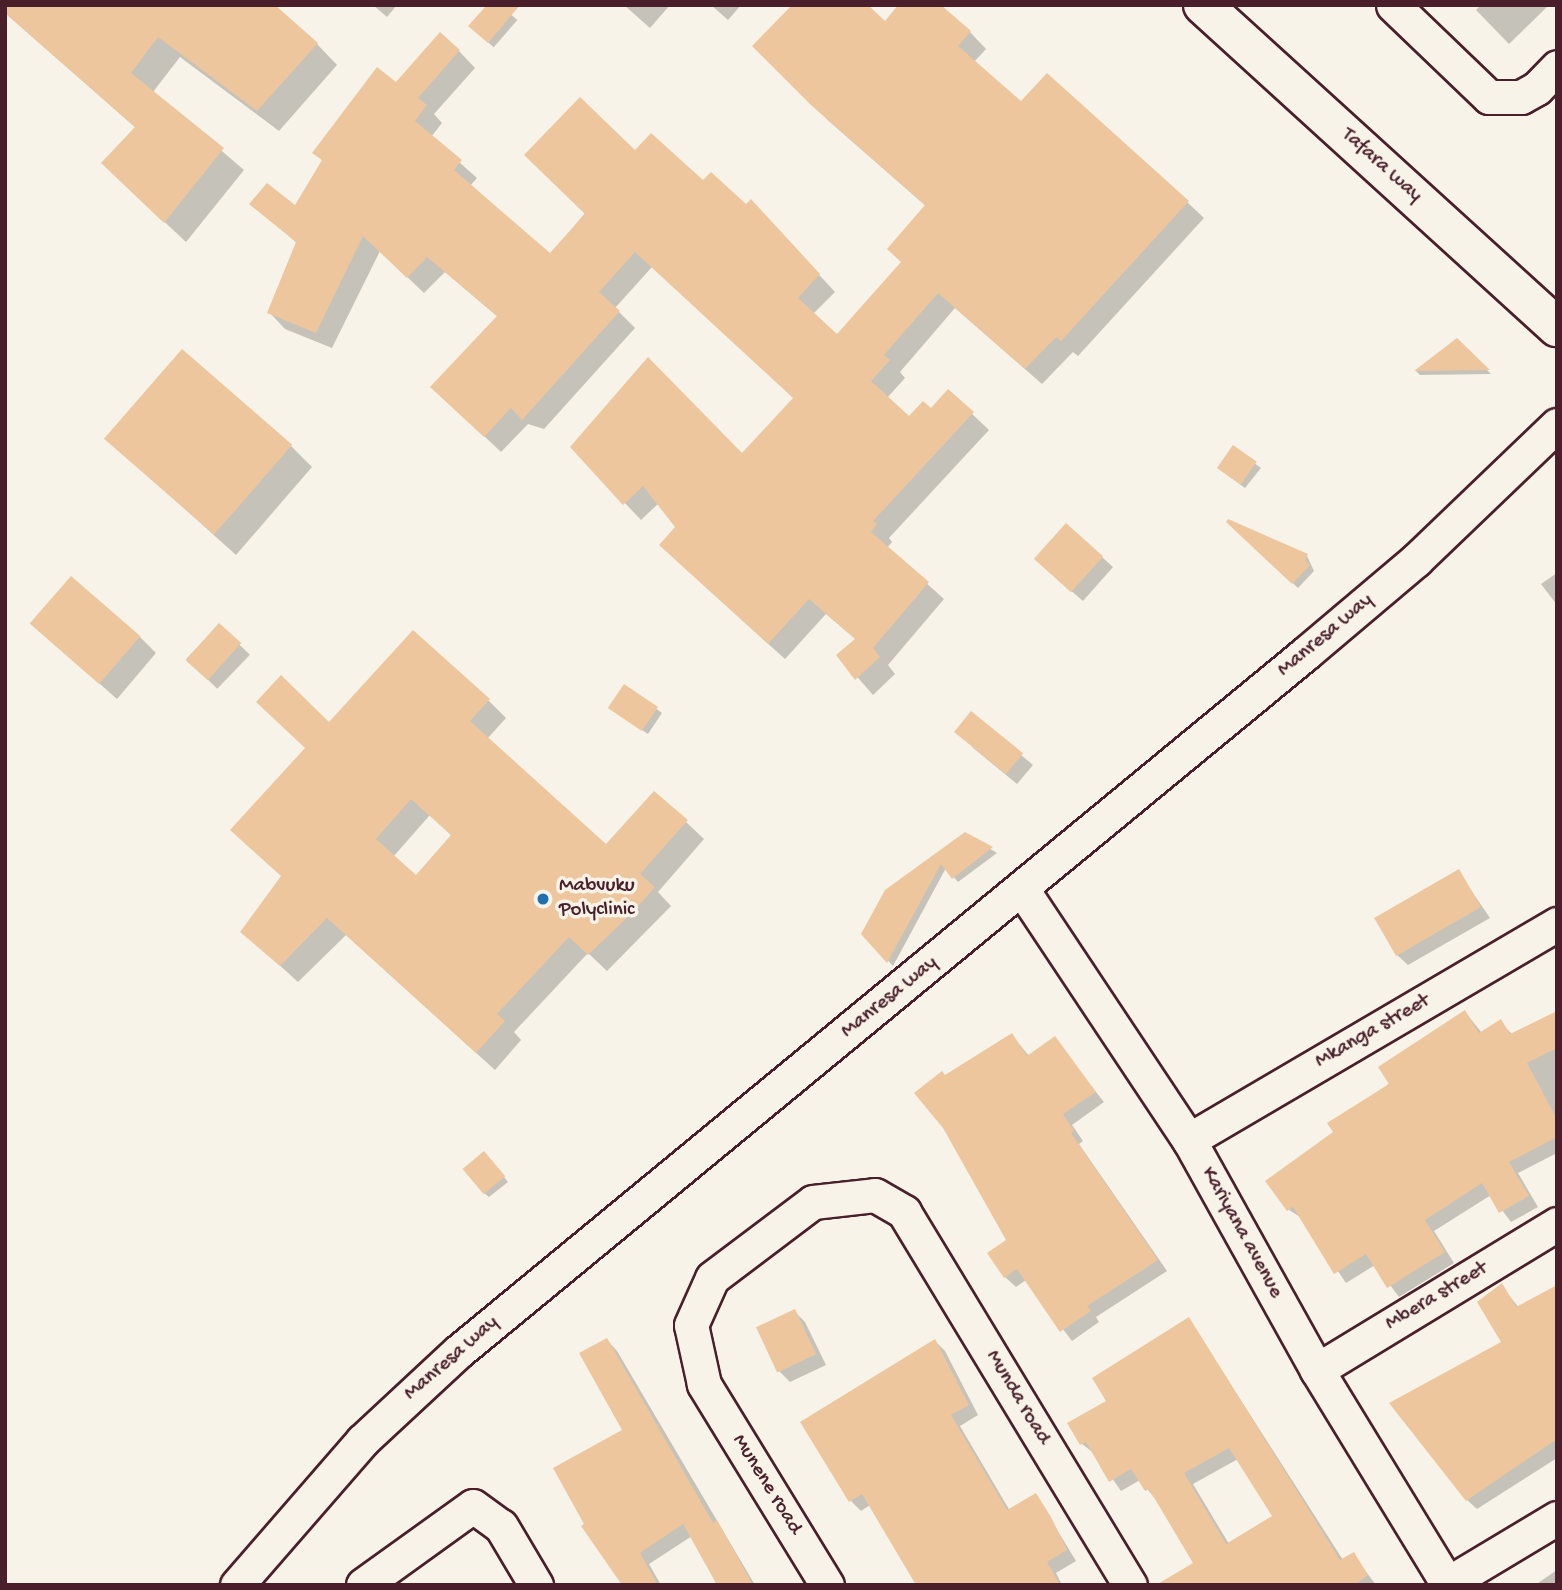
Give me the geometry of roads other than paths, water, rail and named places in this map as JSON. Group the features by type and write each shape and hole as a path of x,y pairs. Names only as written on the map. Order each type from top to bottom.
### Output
{"street":[{"name":"Tafara way","path":"1203,5 1557,327"},
{"path":"1393,5 1489,97 1521,97 1538,88 1557,67"},
{"name":"Manresa way","path":"237,1585 362,1441 459,1351 1022,890 1416,560 1557,425"},
{"name":"Kariyana avenue","path":"1022,890 1189,1140 1317,1370 1447,1584"},
{"name":"Mkanga street","path":"1189,1140 1557,924"},
{"name":"Munene road","path":"827,1585 704,1384 691,1325 712,1278 813,1202 875,1195 904,1212"},
{"name":"Munda road","path":"904,1212 1130,1585"},
{"name":"Mbera street","path":"1317,1370 1557,1224"},
{"path":"363,1585 473,1506 478,1507 500,1526 536,1585"},
{"path":"1447,1584 1557,1518"}],"place":[{"name":"Mabvuku Polyclinic","path":"543,899"}]}
